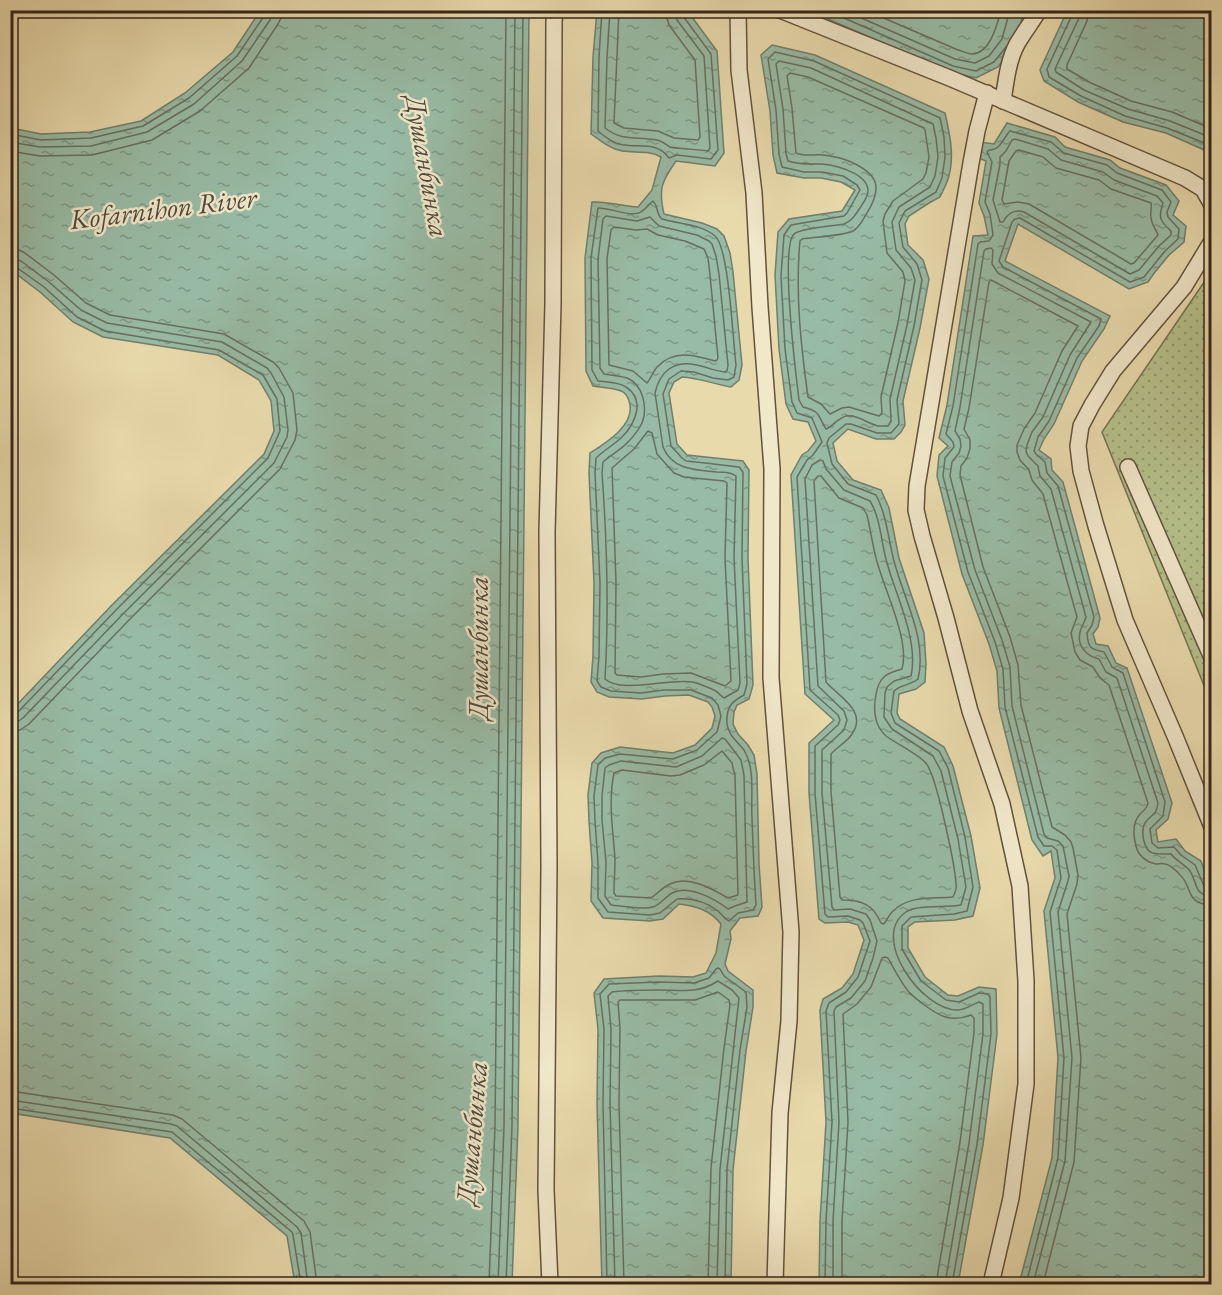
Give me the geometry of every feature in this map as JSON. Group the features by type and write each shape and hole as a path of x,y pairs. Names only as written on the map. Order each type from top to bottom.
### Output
{"street":[{"path":"550,1284 546,1190 549,866 547,532 553,304 555,10"},
{"path":"738,10 739,70 754,193 772,469 771,678 791,932 789,1021 780,1113 775,1284"},
{"path":"780,10 987,93 1185,178 1203,189 1212,205"},
{"path":"1003,100 1013,54 1039,10"},
{"path":"987,93 971,163 917,486 916,510 970,711 1002,804 1020,886 1026,981 1026,1084 1011,1198 991,1284"},
{"path":"1212,242 1184,286 1113,371 1082,426 1078,446 1081,471 1125,620 1212,827"},
{"path":"1128,467 1212,658"}],"shaded area":[{"path":"1211,272 1211,703 1102,432"}],"water":[{"path":"597,10 683,11 689,13 717,51 724,153 715,166 676,161 664,180 661,198 664,214 702,223 717,229 724,236 733,272 742,365 739,380 731,387 682,377 674,382 669,393 677,444 687,455 743,461 749,470 748,558 753,685 749,699 737,705 733,724 754,755 757,774 762,907 758,916 740,918 730,931 731,939 725,964 728,971 753,990 753,1007 733,1170 731,1284 602,1284 597,1104 598,1029 594,993 604,979 693,977 706,973 716,953 721,924 712,915 702,910 679,904 663,919 650,921 603,918 591,901 592,863 588,795 592,763 601,753 620,747 673,753 695,745 712,728 715,716 708,702 689,695 642,699 609,697 597,692 591,682 594,583 590,453 618,432 629,417 630,409 629,399 624,392 593,386 586,371 585,258 592,202 638,207 652,190 661,157 618,150 591,134"},
{"path":"260,11 529,11 518,1126 512,1284 295,1284 287,1236 170,1138 11,1113 11,711 112,605 264,454 274,431 271,401 259,380 218,355 103,337 73,322 11,270 11,128 41,134 90,132 141,121 185,93 233,52"},
{"path":"814,11 1024,11 1015,45 998,67 976,78 951,72"},
{"path":"1067,11 1211,11 1211,153 1166,133 1123,122 1078,102 1044,81 1040,70"},
{"path":"772,45 815,55 945,113 950,138 950,171 940,197 909,216 905,224 908,245 923,260 929,279 903,401 905,425 894,439 876,439 848,429 833,443 837,461 853,480 881,490 889,508 899,558 924,633 926,664 925,682 916,689 899,694 897,713 900,719 944,747 953,766 971,836 980,888 973,916 955,920 915,922 908,927 908,948 925,977 948,995 958,996 979,987 996,989 997,1034 983,1145 958,1284 819,1284 826,1122 820,1010 823,999 842,988 853,974 864,940 858,925 848,922 825,923 819,919 809,793 809,743 834,720 805,694 791,475 802,455 816,441 808,422 793,419 786,404 779,349 775,275 778,232 789,219 842,211 855,190 841,182 777,173 761,55"},
{"path":"1007,123 1055,137 1065,147 1110,160 1120,168 1166,185 1179,201 1173,215 1186,226 1184,242 1169,255 1148,282 1129,289 1018,224 1005,261 1110,316 1082,361 1054,424 1039,450 1051,459 1052,470 1063,482 1100,618 1093,634 1096,644 1108,646 1116,663 1127,668 1172,803 1168,819 1156,830 1158,842 1176,839 1185,851 1201,861 1211,889 1211,1284 1019,1284 1052,1158 1058,1058 1044,911 1055,878 1051,851 1043,856 1032,840 999,708 997,671 962,574 937,476 939,455 948,446 939,438 947,405 973,236 988,235 979,203 986,161 974,156 980,142 994,144"}],"water label":[{"name":"Душанбинка","path":"428,166"},
{"name":"Kofarnihon River","path":"163,208"},
{"name":"Душанбинка","path":"478,648"},
{"name":"Душанбинка","path":"471,1133"}]}
